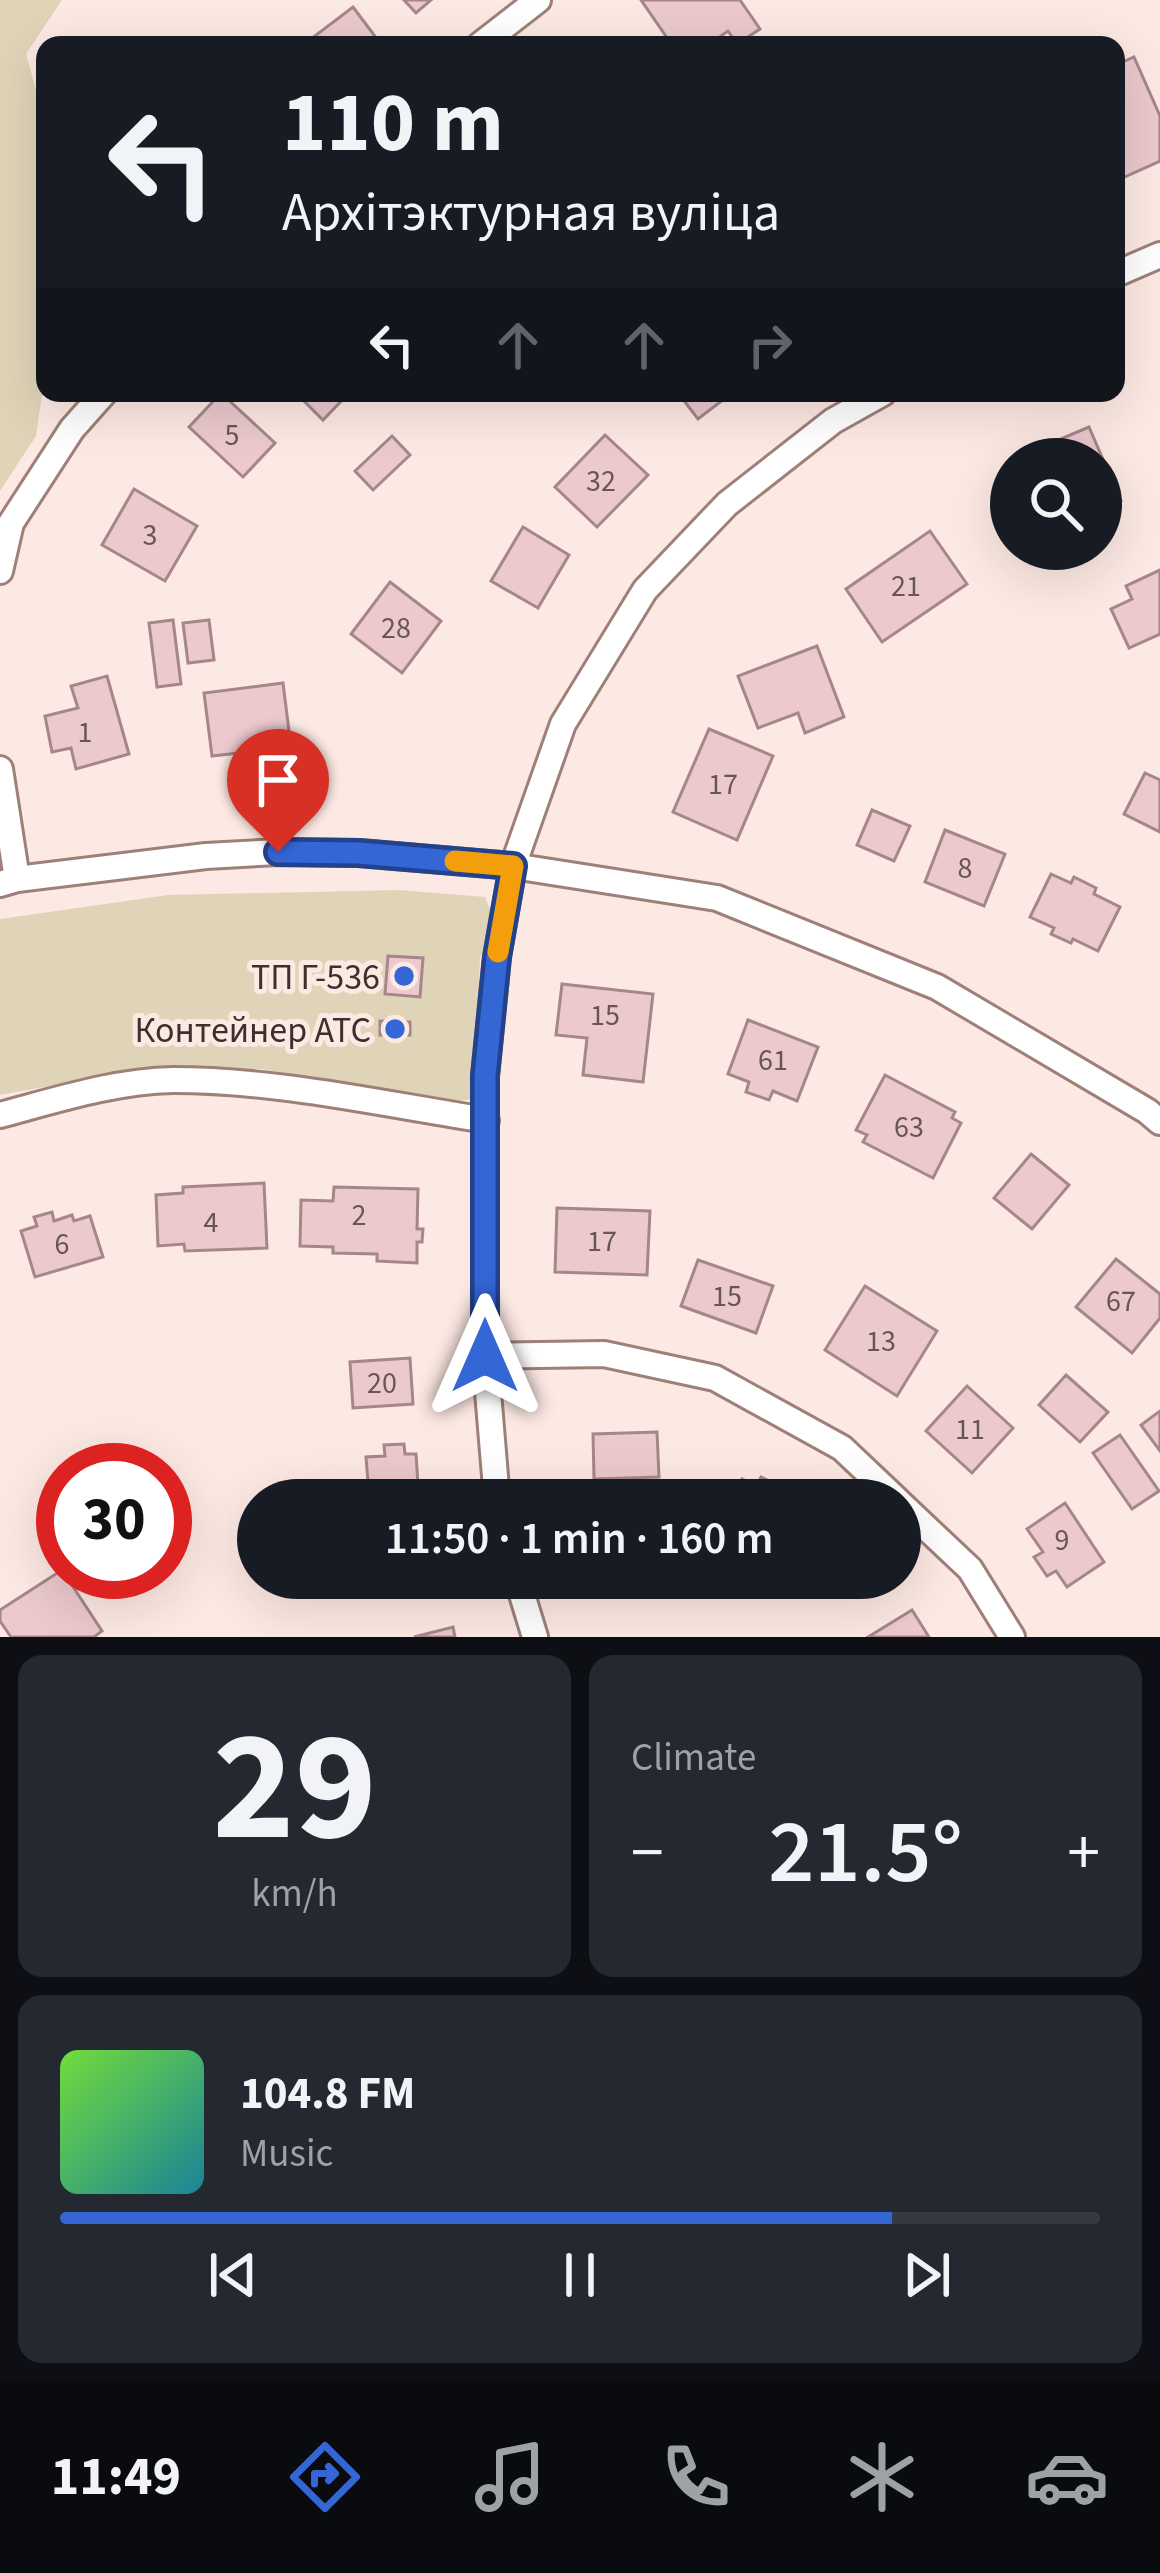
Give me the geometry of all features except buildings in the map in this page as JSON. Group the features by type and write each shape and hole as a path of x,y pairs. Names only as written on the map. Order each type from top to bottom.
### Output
{"street":[{"path":"492,36 538,0"},
{"path":"1125,270 1160,254"},
{"path":"0,571 11,523 72,429 96,402"},
{"path":"495,1479 485,1356 485,1076 497,957 513,866 563,724 645,590 727,504 833,422 867,402"},
{"path":"0,770 9,882 206,856 359,853 513,866 717,898 937,987 1160,1122"},
{"path":"0,1115 90,1091 169,1080 259,1084 486,1120"},
{"path":"485,1356 604,1354 715,1378 842,1448 874,1479"},
{"path":"921,1523 970,1569 1012,1637"},
{"path":"523,1599 535,1637"}],"shaded area":[{"path":"0,0 62,0 26,54 36,90 36,402 41,402 36,436 0,491"},
{"path":"399,890 485,897 494,919 480,959 474,1099 451,1102 261,1069 143,1069 0,1095 0,919 168,895"}],"slow traffic":[{"path":"455,861 513,866 498,952"}],"place":[{"name":"ТП Г-536","path":"404,976"},
{"name":"Контейнер АТС","path":"395,1029"}],"route":[{"path":"278,852 359,853 513,866 497,957 485,1076 485,1356"}]}
